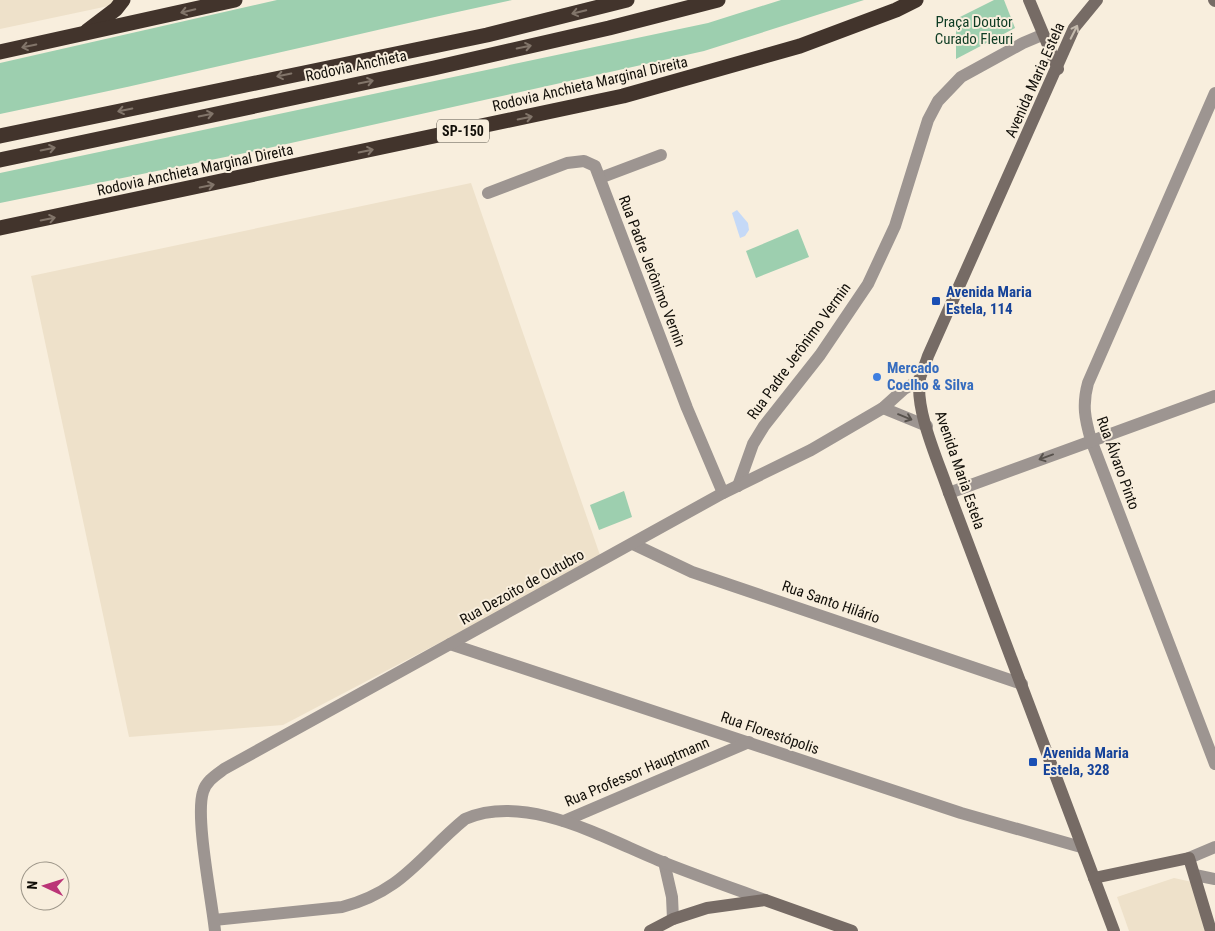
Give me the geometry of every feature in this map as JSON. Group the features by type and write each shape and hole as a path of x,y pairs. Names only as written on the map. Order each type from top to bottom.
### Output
{"highway":[{"path":"82,34 116,9 123,0"},
{"path":"0,52 235,0"},
{"name":"Rodovia Anchieta","path":"0,136 487,34 627,0"},
{"name":"Rodovia Anchieta","path":"0,160 434,68 610,28 718,0"},
{"name":"Rodovia Anchieta Marginal Direita","path":"0,228 623,96 800,46 896,10 916,0"}],"street":[{"path":"1029,0 1042,35 1058,69"},
{"name":"Avenida Maria Estela","path":"1097,0 1074,28 1058,69 936,338 920,380 921,401 927,426 949,493 1114,931"},
{"name":"Rua Padre Jerônimo Vermin","path":"738,486 753,444 764,426 820,355 868,284 895,226 928,120 938,101 961,77 1023,43 1042,35"},
{"name":"Rua Álvaro Pinto","path":"1215,93 1088,383 1084,400 1084,416 1091,440 1215,764"},
{"path":"600,178 661,155"},
{"name":"Rua Padre Jerônimo Vernin","path":"488,193 568,163 584,161 595,166 687,408 723,493"},
{"name":"Rua Dezoito de Outubro","path":"215,926 201,814 203,791 209,781 224,769 723,493 810,450 883,408 904,390 920,380"},
{"path":"949,493 1215,396"},
{"path":"883,408 927,426"},
{"name":"Rua Santo Hilário","path":"633,544 692,572 1022,684"},
{"name":"Rua Florestópolis","path":"450,644 961,814 1081,847"},
{"name":"Rua Professor Hauptmann","path":"564,820 749,742"},
{"path":"215,926 342,907 362,902 384,891 407,875 450,831 465,819 477,814 517,812 564,820 664,862 852,931"},
{"path":"1094,878 1189,858 1215,847"},
{"path":"1189,858 1211,931"},
{"path":"664,862 672,897 666,924"},
{"path":"1195,875 1215,879"},
{"path":"650,931 725,904 765,900"}],"shaded area":[{"path":"0,0 116,0 118,4 0,29"},
{"path":"471,183 601,558 283,725 129,737 31,276"},
{"path":"1174,878 1192,882 1207,931 1129,931 1117,897"}],"green space":[{"path":"277,0 512,0 0,114 0,63"},
{"path":"781,0 864,0 704,51 264,149 0,203 0,173 708,23"},
{"name":"Praça Doutor Curado Fleuri","path":"994,0 1004,0 1015,28 956,59 956,19"},
{"path":"798,229 809,257 756,278 746,251"},
{"path":"624,491 632,517 599,530 590,505"}],"water":[{"path":"737,210 748,223 749,230 745,236 740,238 732,213"}],"place":[{"name":"Avenida Maria Estela, 114","path":"936,301"},
{"name":"Mercado Coelho & Silva","path":"877,377"},
{"name":"Avenida Maria Estela, 328","path":"1033,762"}]}
